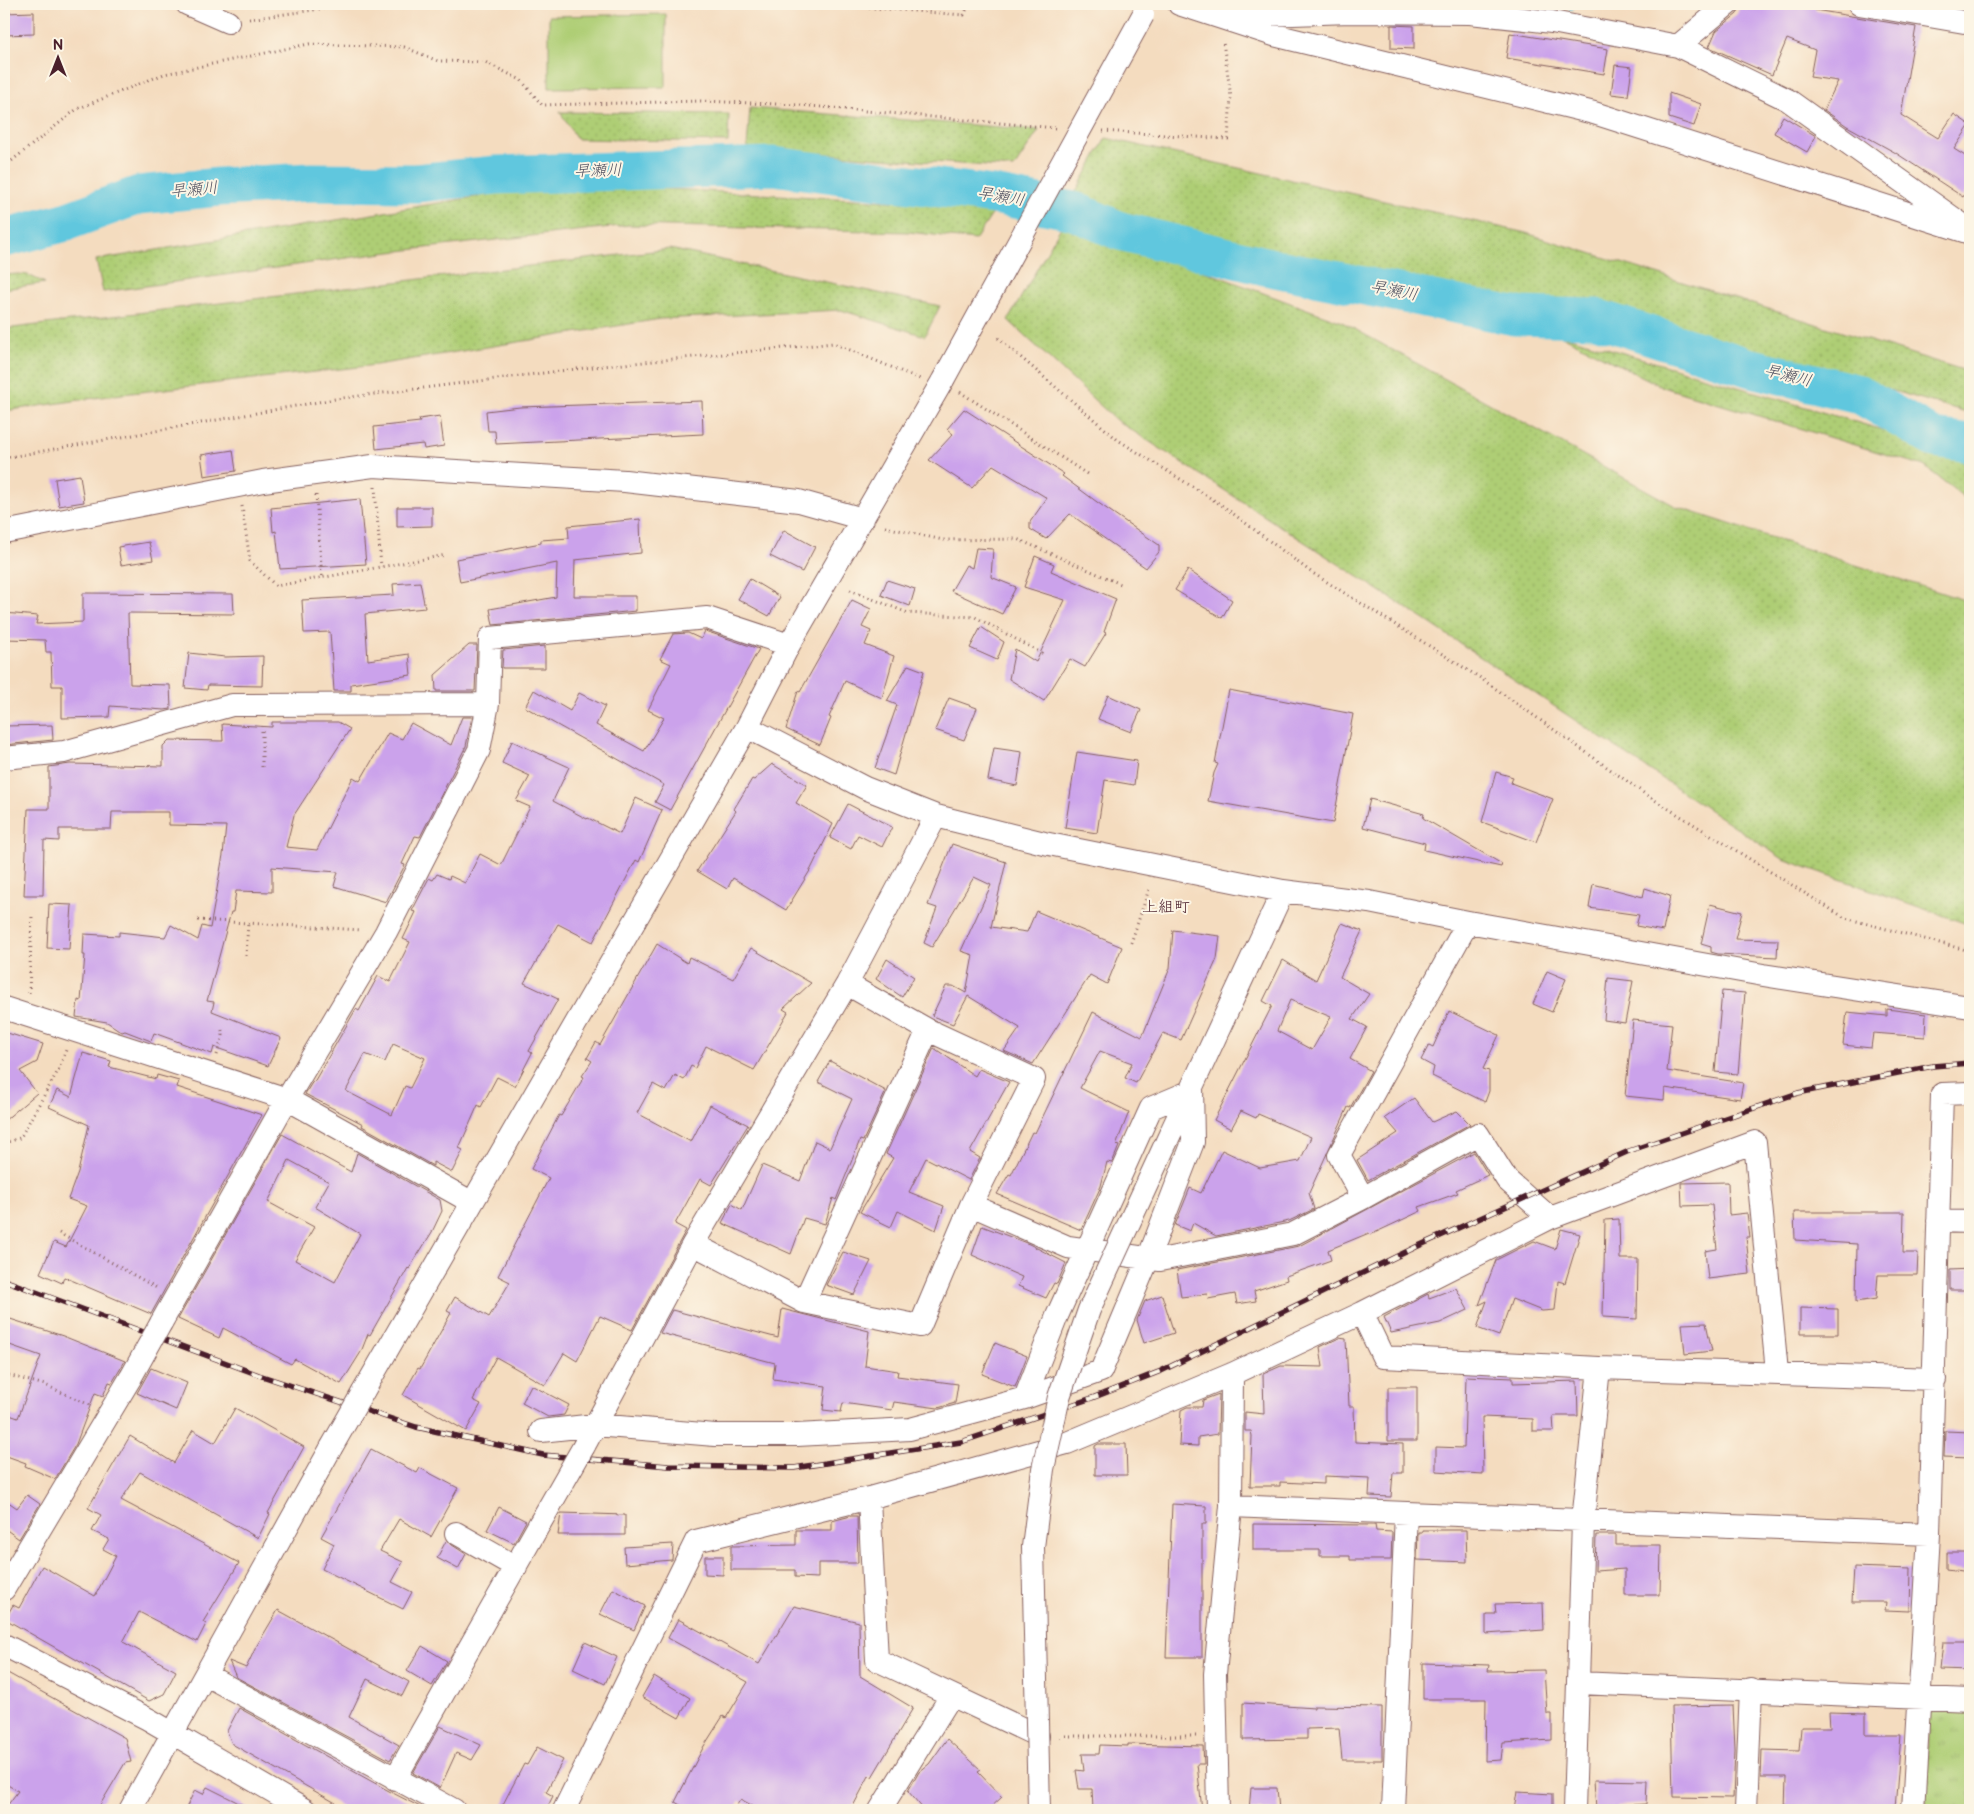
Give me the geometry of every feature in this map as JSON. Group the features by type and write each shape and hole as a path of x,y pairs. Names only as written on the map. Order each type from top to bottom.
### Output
{"street":[{"path":"187,4 228,22"},
{"path":"1179,4 1274,35 1594,113 1970,232"},
{"path":"1678,46 1728,4"},
{"path":"1860,4 1970,23"},
{"path":"130,1810 172,1732 206,1675 471,1202 747,727 789,646 941,384 1146,9"},
{"path":"1219,17 1350,12 1558,13 1678,46 1788,100 1970,232"},
{"path":"4,532 240,486 373,466 625,481 799,500 863,519"},
{"path":"4,1589 131,1377 287,1099 386,932 479,750 488,704 490,638 707,618 789,646"},
{"path":"4,758 64,752 232,705 488,704"},
{"path":"747,727 865,788 936,816 1044,843 1283,891 1369,902 1468,922 1763,975 1970,1007"},
{"path":"395,1779 584,1446 693,1244 847,984 936,816"},
{"path":"1040,1810 1033,1547 1043,1469 1059,1397 1089,1310 1283,891"},
{"path":"1363,1198 1339,1155 1468,922"},
{"path":"693,1244 804,1302 920,1326 971,1205 1034,1079 928,1030 847,984"},
{"path":"4,1008 287,1099 471,1202"},
{"path":"804,1302 928,1030"},
{"path":"1025,1398 1057,1316 1151,1108 1190,1090"},
{"path":"541,1430 595,1425 715,1435 797,1435 910,1429 1025,1398 1101,1371 1148,1259 1193,1142 1190,1090"},
{"path":"1913,1810 1929,1534 1942,1094 1970,1093"},
{"path":"971,1205 1068,1247 1160,1260 1294,1234 1478,1134 1506,1180 1550,1218"},
{"path":"564,1810 696,1540 869,1498 1067,1443 1232,1374 1362,1313 1550,1218 1755,1142 1777,1372"},
{"path":"1938,1221 1970,1222"},
{"path":"1362,1313 1383,1357 1599,1368 1777,1372 1935,1379"},
{"path":"1574,1810 1583,1521 1599,1368"},
{"path":"1218,1810 1215,1674 1231,1506 1232,1374"},
{"path":"869,1498 877,1660 1038,1736"},
{"path":"1231,1506 1929,1534"},
{"path":"1393,1810 1406,1514"},
{"path":"456,1533 516,1567"},
{"path":"4,1645 172,1732 304,1810"},
{"path":"206,1675 454,1810"},
{"path":"1578,1683 1919,1696 1970,1700"},
{"path":"1746,1810 1751,1689"},
{"path":"880,1810 951,1696"}],"path":[{"path":"228,22 357,4"},
{"path":"824,4 964,15 969,4"},
{"path":"1101,131 1228,139 1231,97 1219,17"},
{"path":"4,167 77,109 164,74 309,44 404,46 438,61 485,62 521,80 542,105 701,101 799,105 1062,129"},
{"path":"998,338 1118,440 1223,506 1310,572 1479,676 1656,801 1844,918 1970,951"},
{"path":"4,458 335,399 584,368 833,343 941,384 1087,474"},
{"path":"373,466 381,567"},
{"path":"315,474 322,578"},
{"path":"240,486 250,561 276,586 446,555"},
{"path":"885,527 943,540 1017,539 1123,584"},
{"path":"850,590 908,613 975,617 1045,655"},
{"path":"262,705 262,769"},
{"path":"1131,943 1153,879"},
{"path":"28,1016 32,916"},
{"path":"198,920 386,932"},
{"path":"246,956 248,923"},
{"path":"210,1075 223,1035 221,1027"},
{"path":"4,1143 20,1138 59,1069 72,1030"},
{"path":"59,1233 175,1298"},
{"path":"4,1374 45,1385 109,1413"},
{"path":"1038,1736 1217,1736"}],"green space":[{"path":"666,14 666,87 549,88 549,16"},
{"path":"750,108 1039,130 1014,168 747,148"},
{"path":"560,112 729,114 728,142 577,139"},
{"path":"1106,138 1526,233 1970,372 1970,413 1790,361 1595,312 1272,258 1070,202"},
{"path":"559,183 997,207 975,240 909,232 629,225 390,252 103,292 96,260"},
{"path":"1065,220 1342,322 1677,507 1970,602 1970,925 1783,859 1425,620 1116,420 1008,320"},
{"path":"670,249 940,306 925,336 841,310 660,319 376,365 122,394 4,411 4,329"},
{"path":"4,275 28,275 45,283 4,289"},
{"path":"1556,333 1970,456 1970,502 1924,466 1663,387"},
{"path":"1927,1707 1970,1710 1970,1810 1926,1810"}],"building":[{"path":"1741,4 1816,4 1815,10 1916,27 1901,115 1938,138 1954,114 1970,125 1954,149 1970,159 1970,186 1963,197 1896,153 1847,126 1824,110 1838,81 1810,77 1815,50 1787,39 1772,75 1709,47 1716,31 1737,14"},
{"path":"34,12 34,34 4,35 4,13"},
{"path":"1391,25 1414,26 1414,49 1391,48"},
{"path":"1510,33 1608,49 1604,74 1506,58"},
{"path":"1615,65 1632,67 1628,96 1611,94"},
{"path":"1669,93 1701,104 1694,126 1669,118"},
{"path":"1783,116 1816,136 1807,152 1774,133"},
{"path":"702,401 703,434 496,444 495,431 488,431 486,411 520,407"},
{"path":"964,409 1064,474 1062,476 1159,545 1159,552 1146,568 1070,514 1046,539 1030,529 1030,522 1047,498 993,465 972,488 929,460 953,434 947,429"},
{"path":"440,416 444,446 424,449 423,444 376,449 374,427 420,422 419,419"},
{"path":"233,450 236,471 204,476 201,455"},
{"path":"80,475 84,502 59,506 55,479"},
{"path":"360,499 366,564 280,569 276,531 273,532 271,508"},
{"path":"397,507 432,507 432,526 397,527"},
{"path":"640,519 641,553 575,560 574,596 636,596 636,611 493,625 490,609 556,597 557,563 460,582 456,559 541,543 541,540 569,538 568,526"},
{"path":"784,530 815,547 802,572 770,556"},
{"path":"149,542 153,560 121,565 118,547"},
{"path":"976,548 993,549 991,577 1016,587 1002,614 951,591 966,565 972,568"},
{"path":"1035,556 1054,564 1051,571 1116,599 1104,632 1106,633 1085,667 1070,659 1044,701 1009,679 1015,649 1036,662 1065,600 1024,587"},
{"path":"1188,570 1232,600 1222,618 1175,590"},
{"path":"750,579 780,597 769,616 738,599"},
{"path":"887,580 915,589 910,606 881,595"},
{"path":"420,582 425,608 365,614 368,660 409,654 411,675 351,684 351,691 334,691 330,632 304,633 302,600 394,595 393,584"},
{"path":"83,593 233,594 234,614 128,613 130,684 170,685 171,709 110,706 109,717 62,718 62,686 52,686 51,652 46,652 45,640 4,639 4,613 38,616 36,624 83,622"},
{"path":"852,600 871,609 862,627 871,631 865,645 894,656 882,698 845,681 829,717 831,718 820,745 786,729 798,691 800,692"},
{"path":"981,627 1004,642 997,660 970,648"},
{"path":"705,631 759,649 670,810 655,802 664,785 525,707 534,690 570,711 579,693 605,706 596,725 644,751 664,718 648,710 671,664 660,659 673,634 688,633 701,639"},
{"path":"469,645 477,645 475,691 436,691 435,675"},
{"path":"545,646 545,668 502,668 503,650"},
{"path":"189,653 225,657 263,656 262,686 208,685 207,690 185,688"},
{"path":"908,665 924,671 894,775 875,768 897,705 887,701"},
{"path":"1229,690 1353,714 1333,823 1208,801 1214,773 1218,764 1215,763"},
{"path":"1108,695 1141,710 1131,732 1098,719"},
{"path":"949,698 977,708 964,740 935,730"},
{"path":"462,717 472,717 466,746 420,837 415,836 402,864 405,865 386,902 334,886 338,872 272,867 272,892 236,891 233,912 231,912 207,1001 214,1002 212,1011 281,1038 268,1066 214,1047 212,1054 154,1033 151,1041 125,1031 122,1032 107,1022 76,1017 78,1000 81,1001 85,955 83,955 84,934 119,936 119,932 165,937 171,925 198,940 202,926 210,928 223,855 226,826 169,825 169,812 112,812 111,829 59,829 59,841 44,840 43,895 24,895 28,809 49,809 49,767 70,764 163,766 163,746 169,740 223,741 222,724 272,727 272,722 338,722 350,729 294,815 286,847 317,850 353,777 360,781 388,733 402,739 411,723 451,745"},
{"path":"52,725 53,740 4,745 4,726"},
{"path":"512,741 569,767 553,801 620,834 636,798 662,810 639,862 636,860 593,942 558,924 524,983 558,999 529,1051 532,1053 515,1086 497,1077 481,1107 478,1105 459,1148 463,1150 452,1172 433,1162 433,1166 362,1126 363,1124 305,1094 314,1082 356,1009 359,1011 378,976 390,982 410,942 403,939 416,912 412,911 429,878 433,880 437,874 449,879 450,876 465,883 480,854 501,865 530,807 516,801 530,776 502,763","holes":["393,1044 425,1058 410,1088 405,1086 392,1115 346,1091 365,1054 385,1062"]},
{"path":"994,748 1022,752 1017,786 988,780"},
{"path":"1077,752 1137,761 1134,785 1105,780 1097,833 1065,828"},
{"path":"772,764 807,785 796,803 833,824 811,869 786,910 733,878 727,889 697,871 736,811 734,809 752,779 754,780"},
{"path":"1496,772 1513,777 1511,783 1553,799 1536,842 1482,822"},
{"path":"1370,799 1424,814 1423,818 1502,864 1501,867 1424,850 1425,843 1363,827"},
{"path":"848,804 892,827 882,847 858,835 851,849 830,838"},
{"path":"952,844 1006,862 991,927 1027,932 1036,911 1122,947 1107,984 1090,975 1033,1064 1004,1051 1020,1028 968,996 953,1024 932,1016 946,986 953,986 966,993 973,955 961,951 991,885 974,877 932,947 924,943 937,908 928,905"},
{"path":"1593,884 1643,897 1645,888 1670,896 1663,931 1636,926 1639,915 1589,908"},
{"path":"49,904 72,905 69,949 47,948"},
{"path":"1710,904 1742,912 1735,939 1778,940 1777,957 1711,952 1711,947 1701,944"},
{"path":"1342,923 1362,931 1340,977 1369,994 1352,1019 1367,1027 1350,1059 1371,1071 1350,1108 1348,1107 1309,1193 1314,1209 1289,1221 1216,1236 1193,1223 1190,1231 1175,1225 1190,1188 1201,1193 1222,1150 1260,1168 1300,1161 1311,1137 1258,1114 1256,1118 1241,1111 1231,1129 1214,1120 1272,1006 1263,1001 1283,960 1316,980","holes":["1290,1000 1331,1017 1312,1050 1277,1031"]},
{"path":"1173,930 1220,936 1217,959 1181,1040 1163,1033 1136,1083 1125,1078 1132,1063 1100,1051 1080,1088 1129,1112 1116,1145 1119,1146 1112,1163 1107,1162 1101,1186 1081,1230 997,1194 1009,1174 1011,1175 1032,1132 1035,1133 1093,1012 1142,1037 1170,968"},
{"path":"657,944 687,963 689,957 733,979 751,948 811,983 783,1009 788,1012 754,1070 706,1046 695,1068 691,1066 684,1080 675,1075 666,1091 653,1084 637,1113 691,1142 710,1105 748,1125 711,1185 700,1179 675,1224 686,1230 632,1330 600,1316 577,1361 564,1353 545,1385 496,1357 473,1400 481,1404 466,1431 403,1395 418,1368 420,1369 451,1313 447,1311 455,1297 489,1317 510,1282 498,1276 549,1178 531,1169 559,1115 561,1116 584,1077 582,1076 592,1061 587,1058 596,1042 600,1045"},
{"path":"887,959 914,977 902,997 876,979"},
{"path":"1547,971 1566,979 1552,1012 1533,1004"},
{"path":"1608,978 1633,981 1625,1023 1604,1020"},
{"path":"1722,991 1745,993 1738,1074 1715,1072"},
{"path":"1887,1009 1926,1014 1925,1037 1873,1033 1871,1048 1843,1045 1847,1012 1887,1016"},
{"path":"1449,1011 1499,1035 1483,1069 1489,1071 1489,1091 1485,1102 1432,1076 1434,1067 1421,1060 1429,1045 1433,1047"},
{"path":"1633,1020 1672,1024 1667,1071 1743,1083 1740,1099 1665,1088 1664,1100 1625,1096"},
{"path":"4,1032 43,1044 37,1062 20,1071 37,1093 4,1121"},
{"path":"934,1048 975,1076 979,1069 1009,1082 970,1152 980,1158 969,1180 926,1158 909,1192 944,1206 936,1230 898,1211 891,1227 860,1212 893,1158 886,1154"},
{"path":"83,1053 111,1061 109,1067 156,1079 157,1075 179,1081 177,1087 262,1115 151,1314 64,1277 62,1283 40,1273 54,1242 66,1247 87,1206 68,1199 78,1172 89,1125 49,1107 57,1090 71,1097"},
{"path":"830,1061 886,1091 863,1141 860,1140 836,1200 833,1198 825,1224 804,1218 791,1254 722,1223 732,1204 742,1210 762,1165 800,1181 815,1141 830,1148 852,1099 818,1082"},
{"path":"1414,1098 1432,1122 1457,1111 1470,1124 1368,1180 1357,1160 1398,1133 1385,1118"},
{"path":"282,1134 351,1172 357,1153 440,1200 442,1211 432,1232 408,1268 370,1335 368,1334 361,1352 341,1384 295,1359 291,1364 223,1328 219,1338 178,1319","holes":["289,1160 329,1182 315,1207 360,1234 335,1282 295,1260 314,1227 268,1202"]},
{"path":"1474,1152 1488,1175 1456,1190 1458,1193 1419,1207 1421,1211 1370,1235 1369,1233 1328,1250 1331,1260 1286,1276 1287,1280 1254,1291 1256,1301 1237,1304 1235,1294 1208,1299 1207,1294 1181,1297 1177,1270 1299,1246"},
{"path":"1728,1182 1729,1215 1747,1213 1750,1237 1746,1237 1750,1274 1708,1279 1705,1251 1717,1249 1712,1205 1682,1206 1681,1183"},
{"path":"1794,1212 1904,1212 1903,1253 1918,1253 1917,1275 1878,1275 1876,1299 1856,1302 1857,1244 1795,1240"},
{"path":"1619,1219 1620,1259 1638,1259 1637,1319 1603,1317 1605,1220"},
{"path":"982,1226 1029,1244 1066,1263 1057,1284 1054,1283 1046,1298 1018,1286 1022,1277 972,1255"},
{"path":"1561,1229 1580,1234 1565,1283 1558,1281 1555,1310 1542,1311 1512,1299 1499,1336 1477,1328 1487,1301 1479,1305 1496,1260 1534,1241 1555,1249"},
{"path":"843,1252 871,1261 854,1295 826,1285"},
{"path":"1970,1269 1970,1290 1950,1290 1950,1270"},
{"path":"1456,1288 1468,1310 1440,1323 1391,1333 1384,1317 1428,1294 1429,1298"},
{"path":"1162,1295 1174,1333 1144,1343 1137,1320 1145,1301"},
{"path":"1800,1308 1838,1309 1838,1334 1800,1334"},
{"path":"782,1309 869,1331 865,1366 898,1371 897,1376 958,1384 955,1403 938,1408 894,1402 892,1410 843,1403 841,1412 823,1410 826,1386 773,1379 775,1363 660,1333 672,1310 778,1338"},
{"path":"4,1317 63,1336 125,1361 112,1383 109,1382 103,1396 95,1393 76,1444 55,1479 25,1466 26,1463 4,1455 4,1413 18,1418 41,1356 4,1343"},
{"path":"1706,1323 1712,1351 1685,1354 1682,1324"},
{"path":"1339,1338 1346,1339 1349,1406 1354,1406 1355,1442 1403,1444 1403,1473 1393,1473 1391,1497 1369,1496 1370,1478 1324,1476 1324,1484 1280,1482 1280,1486 1250,1486 1252,1436 1251,1431 1245,1431 1245,1412 1264,1414 1263,1374 1281,1366 1323,1367 1320,1347"},
{"path":"995,1343 1027,1356 1015,1387 982,1374"},
{"path":"151,1368 187,1383 176,1410 137,1393"},
{"path":"1466,1376 1513,1378 1513,1383 1577,1381 1578,1416 1553,1416 1554,1431 1533,1431 1533,1419 1482,1417 1483,1474 1436,1471 1436,1447 1464,1448"},
{"path":"531,1385 569,1405 564,1415 548,1417 522,1403"},
{"path":"1388,1387 1417,1387 1417,1441 1388,1441"},
{"path":"1219,1394 1218,1434 1198,1437 1198,1446 1179,1445 1181,1410 1187,1407 1202,1407 1203,1400"},
{"path":"235,1408 304,1447 268,1513 270,1514 258,1538 140,1472 121,1500 239,1563 203,1622 206,1624 197,1642 139,1612 123,1642 176,1671 164,1694 149,1701 5,1619 13,1605 19,1608 42,1566 95,1596 116,1556 103,1549 109,1539 92,1531 101,1515 88,1508 130,1436 174,1463 193,1430 215,1443"},
{"path":"1945,1431 1970,1432 1970,1458 1944,1457"},
{"path":"1098,1444 1126,1444 1127,1475 1095,1475 1095,1446"},
{"path":"371,1449 417,1473 420,1468 458,1488 431,1537 399,1519 380,1551 403,1562 392,1582 412,1592 403,1609 322,1569 334,1544 321,1537"},
{"path":"27,1495 40,1504 19,1539 4,1528 4,1499 17,1508"},
{"path":"1172,1504 1206,1506 1206,1524 1202,1524 1202,1657 1166,1657"},
{"path":"499,1507 526,1521 514,1543 487,1530"},
{"path":"561,1513 625,1515 625,1535 558,1535"},
{"path":"857,1516 858,1563 818,1563 818,1578 795,1577 795,1570 731,1570 731,1546 796,1545 796,1530 832,1530 832,1521"},
{"path":"1253,1524 1375,1525 1376,1531 1392,1532 1391,1560 1350,1560 1350,1556 1320,1556 1320,1550 1253,1550"},
{"path":"1422,1530 1466,1530 1467,1562 1417,1560 1418,1532 1422,1532"},
{"path":"1596,1535 1616,1535 1616,1545 1661,1545 1660,1595 1625,1595 1625,1569 1595,1571"},
{"path":"446,1541 466,1554 458,1569 437,1558"},
{"path":"673,1544 672,1560 625,1564 624,1547"},
{"path":"1946,1553 1970,1553 1970,1572 1946,1569"},
{"path":"705,1556 723,1556 723,1575 705,1574"},
{"path":"1854,1567 1911,1569 1910,1611 1885,1610 1886,1602 1852,1602"},
{"path":"613,1589 645,1606 634,1630 600,1614"},
{"path":"1543,1603 1544,1630 1486,1634 1486,1614 1496,1614 1495,1604"},
{"path":"794,1606 859,1622 860,1676 913,1708 872,1777 869,1776 851,1810 759,1810 740,1800 734,1810 689,1810 675,1802 704,1746 723,1716 726,1718 748,1682 668,1638 678,1619 759,1664"},
{"path":"278,1610 409,1682 402,1696 367,1679 349,1717 399,1745 390,1760 236,1677 229,1661 246,1668"},
{"path":"585,1642 617,1657 605,1684 573,1669"},
{"path":"1943,1642 1970,1642 1970,1671 1940,1670"},
{"path":"422,1646 447,1661 432,1686 407,1671"},
{"path":"1423,1663 1489,1665 1488,1671 1544,1670 1547,1714 1552,1714 1552,1740 1503,1743 1501,1760 1485,1761 1486,1699 1423,1699"},
{"path":"4,1671 125,1738 131,1762 125,1763 97,1810 4,1810 18,1791 4,1783"},
{"path":"654,1676 690,1698 679,1718 642,1697"},
{"path":"1243,1703 1314,1708 1314,1706 1382,1707 1382,1760 1342,1760 1339,1728 1307,1729 1307,1739 1243,1740"},
{"path":"1733,1705 1735,1750 1733,1798 1673,1797 1671,1706"},
{"path":"239,1708 426,1810 348,1810 232,1744 227,1731"},
{"path":"1829,1712 1866,1713 1866,1735 1901,1735 1895,1810 1785,1810 1786,1777 1761,1777 1762,1750 1799,1751 1801,1727 1830,1727"},
{"path":"440,1726 481,1745 472,1760 456,1753 440,1788 413,1773"},
{"path":"947,1739 981,1770 978,1772 1002,1797 988,1810 924,1810 908,1791 919,1772 929,1764"},
{"path":"1128,1744 1203,1746 1204,1764 1197,1764 1202,1810 1093,1810 1092,1789 1079,1789 1076,1770 1084,1771 1082,1754 1099,1754 1100,1745 1128,1746"},
{"path":"537,1747 563,1760 546,1792 553,1796 546,1810 500,1810 524,1764 527,1765"},
{"path":"1594,1780 1647,1781 1646,1804 1617,1806 1617,1810 1596,1810"},
{"path":"207,1787 253,1810 185,1810 195,1790 203,1794"},
{"path":"1251,1788 1277,1788 1279,1810 1249,1810"},
{"path":"1517,1792 1552,1794 1552,1810 1514,1810"}],"waterway":[{"path":"1571,7 1574,4"},
{"name":"早瀬川","path":"4,238 62,223 139,195 220,187 311,182 416,183 496,175 773,166 994,195 1074,211 1120,231 1269,267 1514,316 1596,318 1748,367 1859,394 1934,438 1970,443"}],"railway":[{"path":"4,1280 259,1375 416,1427 543,1455 668,1466 794,1468 961,1442 1092,1398 1161,1371 1416,1247 1629,1151 1798,1093 1933,1066 1970,1063"}],"district":[{"name":"上組町","path":"1166,907"}]}
